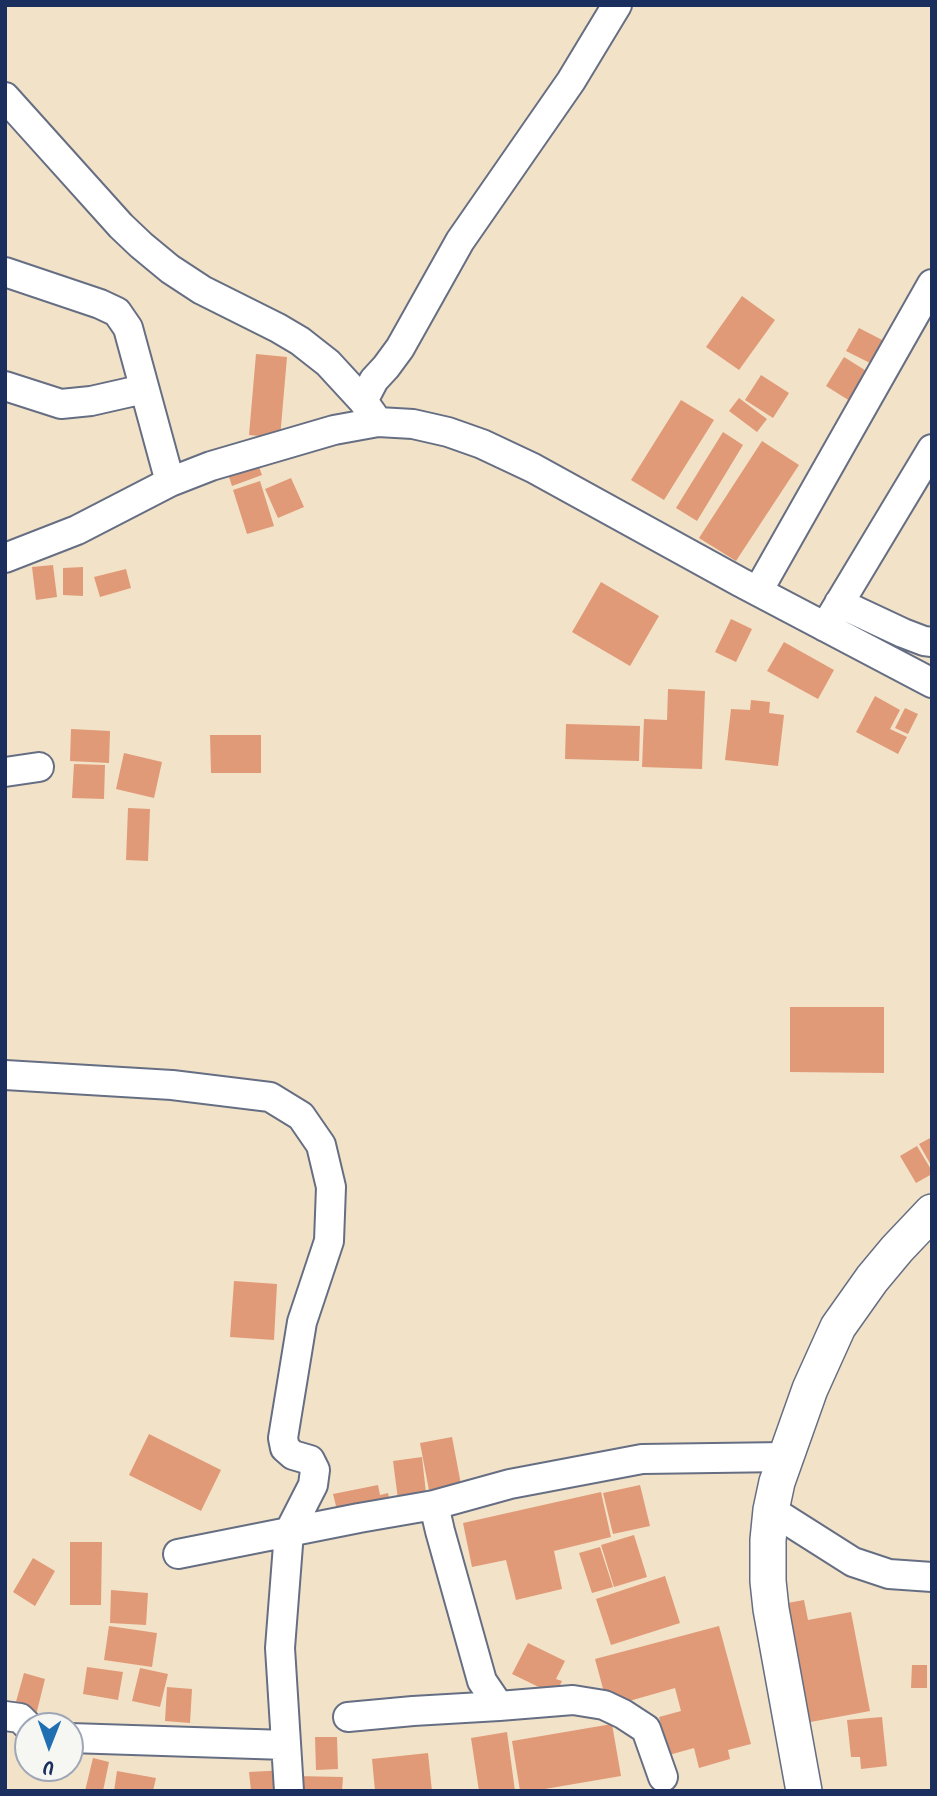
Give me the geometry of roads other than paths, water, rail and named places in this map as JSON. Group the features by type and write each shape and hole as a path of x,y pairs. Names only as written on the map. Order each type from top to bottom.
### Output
{"street":[{"path":"370,412 374,380 400,348 460,241 571,81 617,5"},
{"path":"5,96 141,245 202,290 300,341 328,363 370,412 448,432 482,444 533,468 932,683"},
{"path":"5,272 117,312 128,328 170,482"},
{"path":"758,591 932,284"},
{"path":"5,386 61,404 91,401 144,389"},
{"path":"5,558 77,530 170,482 211,466 334,430 370,412"},
{"path":"825,626 932,449"},
{"path":"839,603 924,641 932,642"},
{"path":"5,772 40,767"},
{"path":"5,1075 172,1085 270,1097 301,1116 321,1144 331,1187 329,1241 302,1322 283,1438 285,1448 293,1455 310,1460 315,1471 313,1485 289,1532 281,1648 289,1791"},
{"path":"804,1791 770,1600 767,1561 771,1510 785,1457 810,1389 838,1327 880,1269 932,1212"},
{"path":"178,1554 434,1506 510,1484 642,1459 785,1457"},
{"path":"434,1506 482,1681 499,1706"},
{"path":"771,1510 853,1562 888,1574 932,1577"},
{"path":"348,1717 573,1699 604,1705 646,1729 663,1777"},
{"path":"84,1738 286,1745"}]}
